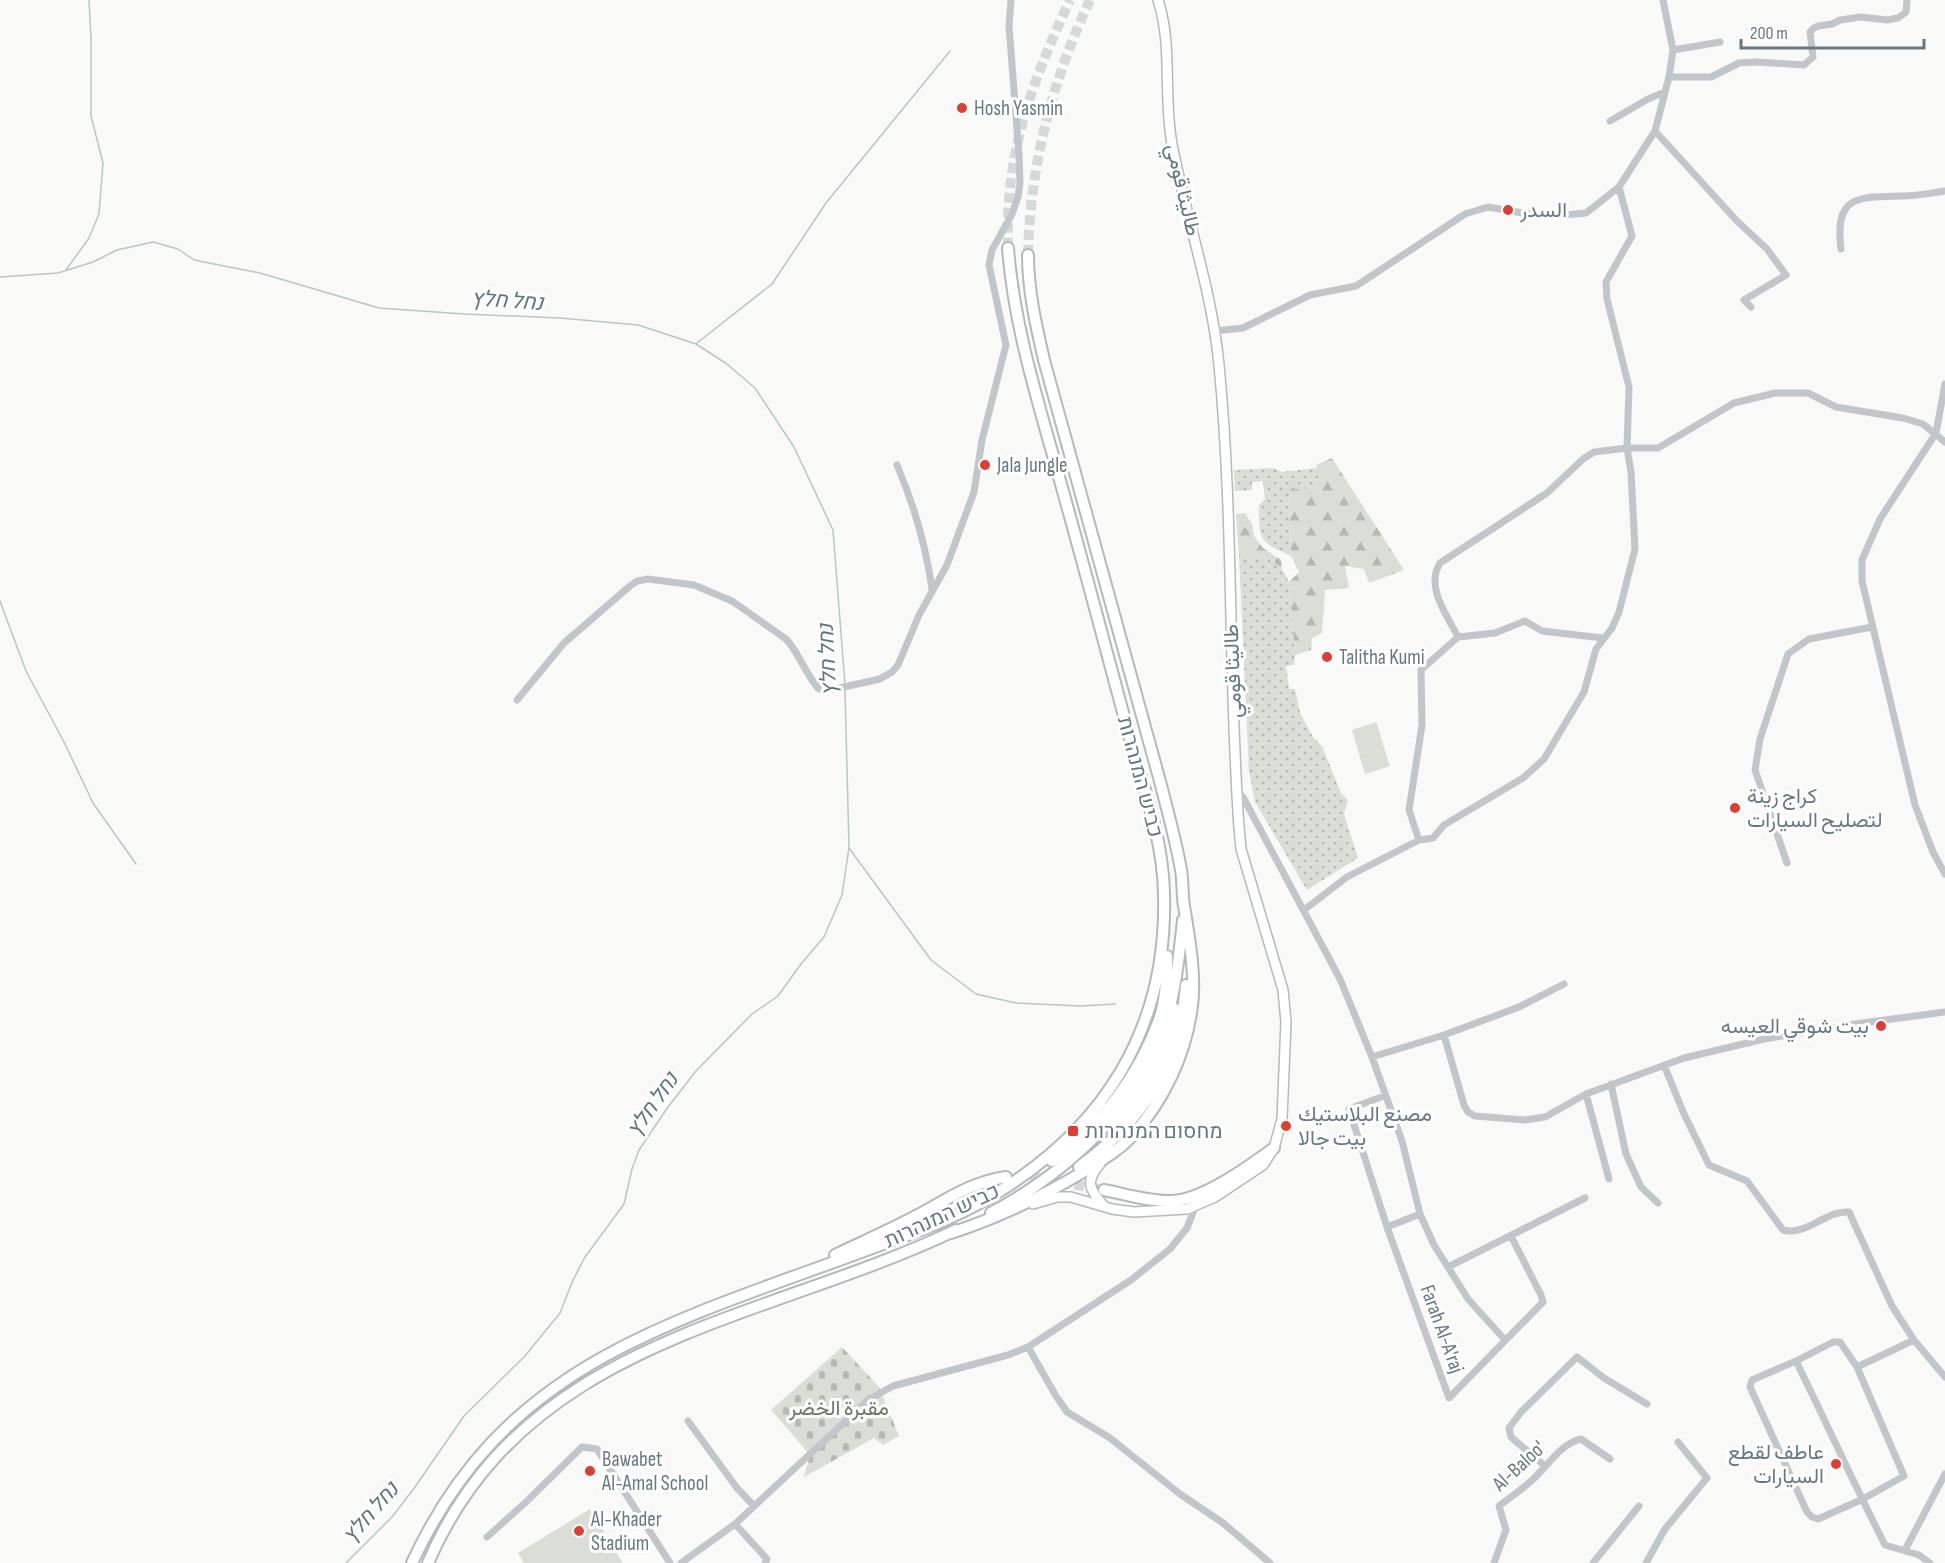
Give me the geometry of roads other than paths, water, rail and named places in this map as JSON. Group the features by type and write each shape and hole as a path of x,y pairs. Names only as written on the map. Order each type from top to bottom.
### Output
{"highway":[{"name":"כביש המנהרות","path":"411,1563 424,1536 465,1472 489,1444 521,1413 550,1391 604,1357 676,1323 768,1286 911,1234 983,1202 1027,1173 1054,1152 1077,1129 1104,1099 1134,1048 1158,977 1164,927 1165,890 1160,853 1016,320 1008,248"},
{"name":"כביש המנהרות","path":"1028,255 1028,274 1034,316 1044,360 1161,785 1181,870 1185,910"},
{"path":"951,1233 990,1220 1048,1193 1103,1159 1130,1137 1159,1100 1174,1071 1163,1053 1160,1018 1167,980 1165,890"},
{"path":"990,1220 1074,1165 1092,1149 1137,1099 1163,1053 1185,998 1188,932 1185,910"},
{"path":"983,1202 1026,1178 1073,1146 1099,1122 1116,1100 1163,1053 1179,964 1185,910"},
{"path":"1134,1048 1163,1053"},
{"path":"951,1233 1002,1207 1035,1186 1087,1145 1108,1123 1152,1058 1163,1053"},
{"path":"1104,1190 1165,1201 1193,1197 1274,1148"},
{"path":"768,1286 901,1224 966,1188 1006,1177"},
{"name":"כביש המנהרות","path":"428,1563 461,1502 499,1452 556,1402 585,1383 619,1363 693,1331 951,1233"}],"main road":[{"name":"طاليثا قومي","path":"990,1220 1030,1204 1057,1197 1071,1197 1112,1209 1134,1212 1195,1207 1255,1171 1269,1157 1274,1148 1282,1119 1286,1022 1282,990 1241,849 1236,790 1228,499 1219,364 1215,331 1172,141 1164,18 1158,0"},
{"path":"1103,1159 1092,1173 1090,1184 1092,1192 1103,1205"}],"street":[{"path":"517,700 564,642 637,581 648,579 694,585 732,601 793,646 812,681 819,689 835,689 863,683 880,679 892,672 904,654 910,633 947,565 974,492 982,440 1005,351 999,305 989,271 992,250 1012,214 1020,183 1009,26 1011,0"},
{"path":"1215,331 1243,328 1310,295 1356,286 1466,214 1488,207 1524,213 1564,215 1586,213 1619,187 1655,131 1669,77 1673,50 1663,0"},
{"path":"1669,77 1711,77 1739,63 1804,65 1813,57 1810,32 1814,28 1861,17 1887,20 1898,18 1906,12 1907,0"},
{"path":"1673,50 1720,42"},
{"path":"1610,121 1665,92"},
{"path":"1655,131 1737,221 1767,249 1786,275 1744,300 1751,308"},
{"path":"1304,910 1347,877 1419,840 1433,838 1444,825 1523,778 1539,765 1554,745 1584,692 1596,649 1612,628 1619,612 1635,549 1631,472 1627,448 1629,387 1607,299 1606,282 1632,236 1619,187"},
{"path":"1841,249 1842,214 1851,202 1872,196 1906,196 1945,191"},
{"path":"1945,384 1936,433 1880,519 1862,560 1862,582 1915,805 1933,852 1945,874"},
{"path":"1458,637 1438,600 1434,582 1440,563 1547,493 1583,459 1594,452 1627,448 1658,448 1734,403 1775,393 1808,393 1836,407 1903,418 1923,424 1945,442"},
{"path":"897,465 920,529 932,589"},
{"path":"1419,840 1408,810 1422,725 1422,670 1458,637 1495,633 1525,621 1542,631 1603,638"},
{"path":"1787,863 1755,770 1760,739 1788,654 1809,639 1872,627"},
{"path":"1236,790 1243,797 1340,979 1372,1057 1384,1096 1402,1141 1420,1214 1434,1245 1468,1299 1505,1340"},
{"path":"1372,1057 1444,1035 1519,1007 1564,984"},
{"path":"1444,1035 1464,1105 1471,1115 1525,1120 1545,1117 1586,1094 1684,1058 1764,1039 1945,1012"},
{"path":"1664,1065 1684,1114 1709,1165 1747,1181 1783,1230 1791,1232 1841,1212 1849,1212 1892,1306 1914,1340 1945,1377"},
{"path":"1611,1084 1626,1154 1641,1187 1658,1203"},
{"path":"1586,1094 1609,1179"},
{"name":"Farah Al-A'raj","path":"1384,1096 1349,1109 1387,1227 1449,1398 1543,1302 1511,1236"},
{"path":"1448,1268 1585,1198"},
{"path":"681,1563 735,1524 868,1400 893,1386 1008,1355 1028,1347 1131,1280 1170,1249 1187,1228 1195,1207"},
{"path":"1387,1227 1420,1214"},
{"path":"1857,1367 1914,1340"},
{"path":"1833,1342 1840,1342 1857,1367 1904,1476 1863,1499 1818,1519 1807,1512 1750,1387 1752,1380 1796,1361 1833,1342"},
{"path":"1028,1347 1067,1412 1110,1438 1148,1470 1223,1523 1270,1563"},
{"path":"1545,1466 1511,1437 1509,1428 1521,1412 1577,1357 1604,1378 1647,1404"},
{"path":"1796,1361 1885,1545 1919,1555 1930,1563"},
{"path":"688,1421 737,1488 754,1506"},
{"name":"Al-Baloo'","path":"1494,1563 1506,1530 1499,1506 1532,1481 1573,1441 1581,1439 1610,1460"},
{"path":"1646,1563 1665,1529 1707,1478 1678,1442"},
{"path":"487,1538 582,1447 597,1449 670,1563"},
{"path":"1905,1550 1945,1474"},
{"path":"1593,1563 1639,1506"},
{"path":"735,1524 767,1559 765,1563"}],"waterway":[{"path":"66,270 89,238 99,214 103,163 91,116 89,0"},
{"path":"697,343 772,284 826,203 950,51"},
{"name":"נחל חלץ","path":"0,277 58,273 93,262 117,250 153,242 178,249 194,260 260,273 379,308 560,318 638,325 696,344 727,364 755,388 794,447 833,530 845,685"},
{"path":"0,601 26,671 93,803 136,864"},
{"name":"נחל חלץ","path":"346,1563 392,1517 464,1416 525,1356 560,1313 585,1257 624,1204 639,1150 668,1107 696,1071 752,1014 778,996 824,937 842,895 849,847 845,690"},
{"path":"849,848 931,960 976,994 1016,1003 1081,1006 1115,1004"}],"tunnel":[{"path":"1008,248 1011,181 1023,120 1043,61 1070,0"},
{"path":"1028,255 1038,156 1054,93 1090,0"},
{"path":"1015,1177 1038,1178 1104,1190"}],"place":[{"name":"Hosh Yasmin","path":"962,108"},
{"name":"السدر","path":"1508,210"},
{"name":"Jala Jungle","path":"985,465"},
{"name":"Talitha Kumi","path":"1327,657"},
{"name":"كراج زينة لتصليح السيارات","path":"1735,808"},
{"name":"بيت شوقي العيسه","path":"1881,1026"},
{"name":"مصنع البلاستيك بيت جالا","path":"1286,1126"},
{"name":"מחסום המנהרות","path":"1073,1131"},
{"name":"عاطف لقطع السيارات","path":"1836,1464"},
{"name":"Bawabet Al-Amal School","path":"590,1471"},
{"name":"Al-Khader Stadium","path":"579,1531"}],"park label":[{"name":"مقبرة الخضر","path":"839,1408"}]}
